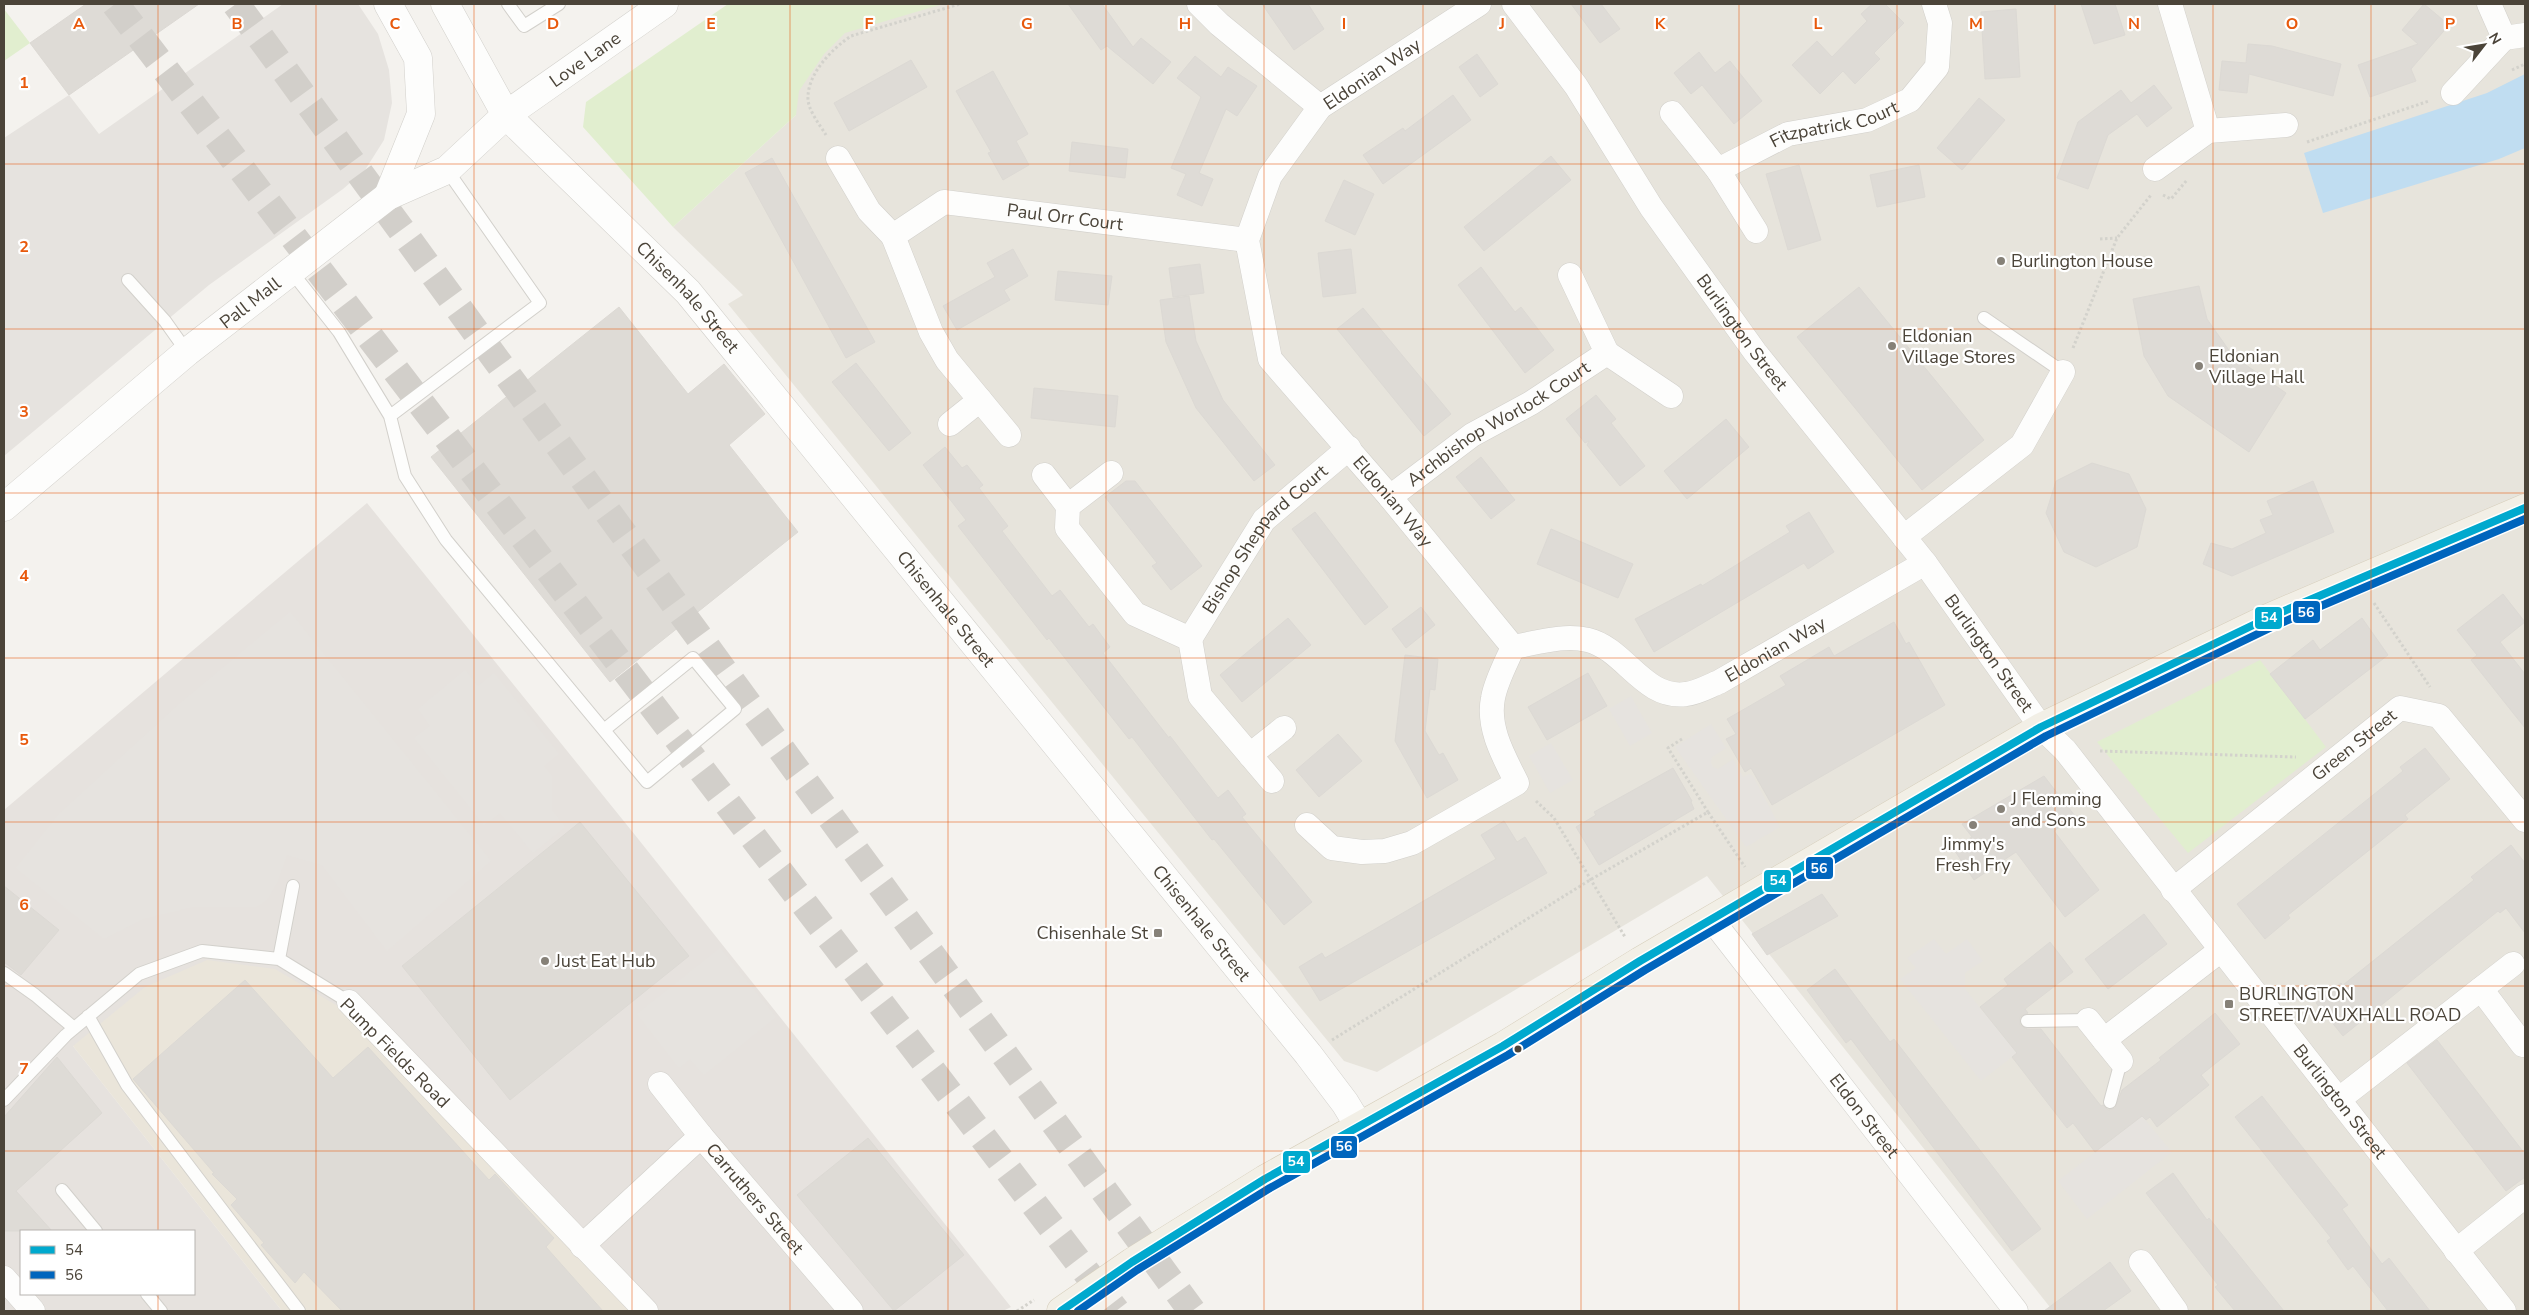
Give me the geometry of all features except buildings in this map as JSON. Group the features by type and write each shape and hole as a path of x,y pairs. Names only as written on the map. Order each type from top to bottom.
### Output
{"main road":[{"path":"1061,1311 1179,1231 1359,1126 1503,1046 1640,960 1712,920 2041,727 2270,617 2525,508"}],"street":[{"path":"388,4 418,58 421,114 388,196"},
{"name":"Love Lane","path":"506,115 664,4"},
{"path":"1199,4 1219,24 1320,107"},
{"name":"Eldonian Way","path":"1479,4 1320,107 1270,176 1248,240 1270,359 1349,448 1513,647 1570,637 1590,640 1609,650 1649,685 1666,692 1686,695 1719,682 1925,562"},
{"name":"Burlington Street","path":"1514,4 1576,86 1651,206 1754,352 1925,562 2041,727 2064,750 2504,1311"},
{"name":"Fitzpatrick Court","path":"1718,170 1788,134 1867,120 1910,100 1937,66 1940,23 1934,4"},
{"path":"2170,4 2208,131"},
{"path":"2452,93 2515,37 2489,4"},
{"name":"Chisenhale Street","path":"444,5 506,115 688,292 1308,1054 1359,1126"},
{"path":"1672,113 1718,170 1756,231"},
{"name":"Pall Mall","path":"4,507 187,352 292,270 388,196 447,170 506,115"},
{"path":"2155,169 2208,131 2286,125"},
{"path":"838,158 870,211 893,236 931,332 948,360 1009,435"},
{"name":"Paul Orr Court","path":"893,236 944,202 1248,240"},
{"name":"Archbishop Worlock Court","path":"1570,275 1607,353 1671,396"},
{"name":"Archbishop Worlock Court","path":"1390,497 1472,435 1531,403 1607,353"},
{"path":"1904,537 2022,445 2063,372"},
{"path":"950,424 980,400"},
{"name":"Bishop Sheppard Court","path":"1190,639 1264,520 1349,448"},
{"path":"1068,506 1111,474"},
{"path":"1044,475 1068,506 1067,528 1135,614 1190,639 1200,696 1272,781"},
{"path":"1307,824 1332,848 1362,852 1385,851 1412,843 1517,783 1500,748 1493,723 1493,698 1513,647"},
{"name":"Green Street","path":"2174,890 2400,708 2439,716"},
{"path":"2439,716 2525,820"},
{"path":"1250,755 1284,728"},
{"name":"Eldon Street","path":"1712,920 2016,1311"},
{"path":"2104,1040 2221,950"},
{"path":"2338,1100 2513,964"},
{"path":"2481,989 2523,1045"},
{"name":"Pump Fields Road","path":"349,1002 646,1311"},
{"path":"2088,1020 2121,1061"},
{"name":"Carruthers Street","path":"660,1084 701,1136 851,1311"},
{"path":"582,1246 701,1136"},
{"path":"2456,1251 2525,1196"},
{"path":"2140,1262 2171,1309"},
{"path":"4,1278 33,1311"}],"lane":[{"path":"508,4 524,26 559,4"},
{"path":"390,416 540,303 447,170"},
{"path":"292,270 339,332 390,416 405,476 446,540 604,730 648,782 734,709 694,658 604,730"},
{"path":"128,280 165,321 187,352"},
{"path":"1984,318 2063,372"},
{"path":"279,959 293,886"},
{"name":"Pump Fields Road","path":"4,1100 74,1028 138,974 202,951 279,959 349,1002"},
{"path":"4,973 35,995 74,1028"},
{"path":"88,1016 127,1085 299,1311"},
{"path":"2027,1021 2088,1020"},
{"path":"2110,1102 2121,1061"},
{"path":"62,1190 95,1230"},
{"path":"148,1295 161,1311"}],"path":[{"path":"838,158 807,99 810,84 825,60 841,42 851,36 960,4"},
{"path":"2508,72 2525,64"},
{"path":"2302,144 2452,93"},
{"path":"2063,372 2118,238 2154,192 2171,199 2193,174"},
{"path":"2100,239 2118,238"},
{"path":"2358,579 2432,690 2439,716"},
{"path":"1682,738 1668,748 1761,891"},
{"path":"2064,750 2336,758"},
{"path":"1517,783 1554,818 1640,960"},
{"path":"1308,1054 1590,880 1708,812"}],"shaded area":[{"path":"283,4 358,4 378,34 389,70 392,103 384,140 365,170 343,189 209,285 4,456 4,138 69,95 99,134"},
{"path":"859,4 2525,4 2525,1311 2053,1311 1707,876 1377,1072 1344,1061 728,304 743,295 673,227 796,115 776,86"},
{"path":"367,503 635,835 1011,1307 1003,1311 629,1311 341,1008 73,1046 282,1311 4,1311 4,810"},
{"path":"290,612 491,861 387,951 322,865 287,855 277,883 267,900 256,907 193,907 143,919 104,939 16,868 58,815 179,704"},
{"path":"465,670 478,686 494,673 559,754 544,766 552,776 552,810 565,827 533,853 500,813 484,825 414,738 430,726 418,709"},
{"path":"1631,696 1652,733 1630,746 1609,709"},
{"path":"1711,724 1726,748 1712,757 1711,763 1713,767 1718,769 1733,759 1743,777 1749,774 1753,776 1780,827 1746,847 1675,747"},
{"path":"1551,743 1573,780 1550,793 1529,756"},
{"path":"1934,939 1946,954 1967,939 1983,961 1965,973 1965,989 2017,1053 1981,1081 1900,979 1916,968 1907,958"},
{"path":"720,948 776,1017 704,1075 690,1059 679,1068 637,1014"},
{"path":"207,960 275,969 341,1008 629,1311 282,1311 73,1046 145,987"},
{"path":"2142,1116 2172,1152 2087,1219 2058,1181"}],"green space":[{"path":"728,4 943,4 845,33 824,54 799,91 796,115 673,227 583,127 586,102"},
{"path":"4,9 30,43 4,61"},
{"path":"2260,660 2326,747 2188,853 2097,742"}],"water":[{"path":"2525,74 2525,148 2499,159 2323,213 2304,153 2487,93"}],"tunnel":[{"path":"115,4 1116,1311"},
{"path":"236,4 1192,1311"}],"transit line":[{"name":"54","path":"1061,1311 1132,1262 1265,1179 1503,1046 1640,961 2041,727 2270,617 2525,508"},
{"name":"56","path":"1078,1311 1137,1270 1270,1188 1508,1055 1645,970 2046,736 2274,626 2525,519"}],"place":[{"name":"Burlington House","path":"2001,261"},
{"name":"Eldonian Village Stores","path":"1892,346"},
{"name":"Eldonian Village Hall","path":"2199,366"},
{"name":"J Flemming and Sons","path":"2001,809"},
{"name":"Jimmy's Fresh Fry","path":"1973,825"},
{"name":"Chisenhale St","path":"1158,933"},
{"name":"Just Eat Hub","path":"545,961"},
{"name":"BURLINGTON STREET/VAUXHALL ROAD","path":"2229,1004"}]}
